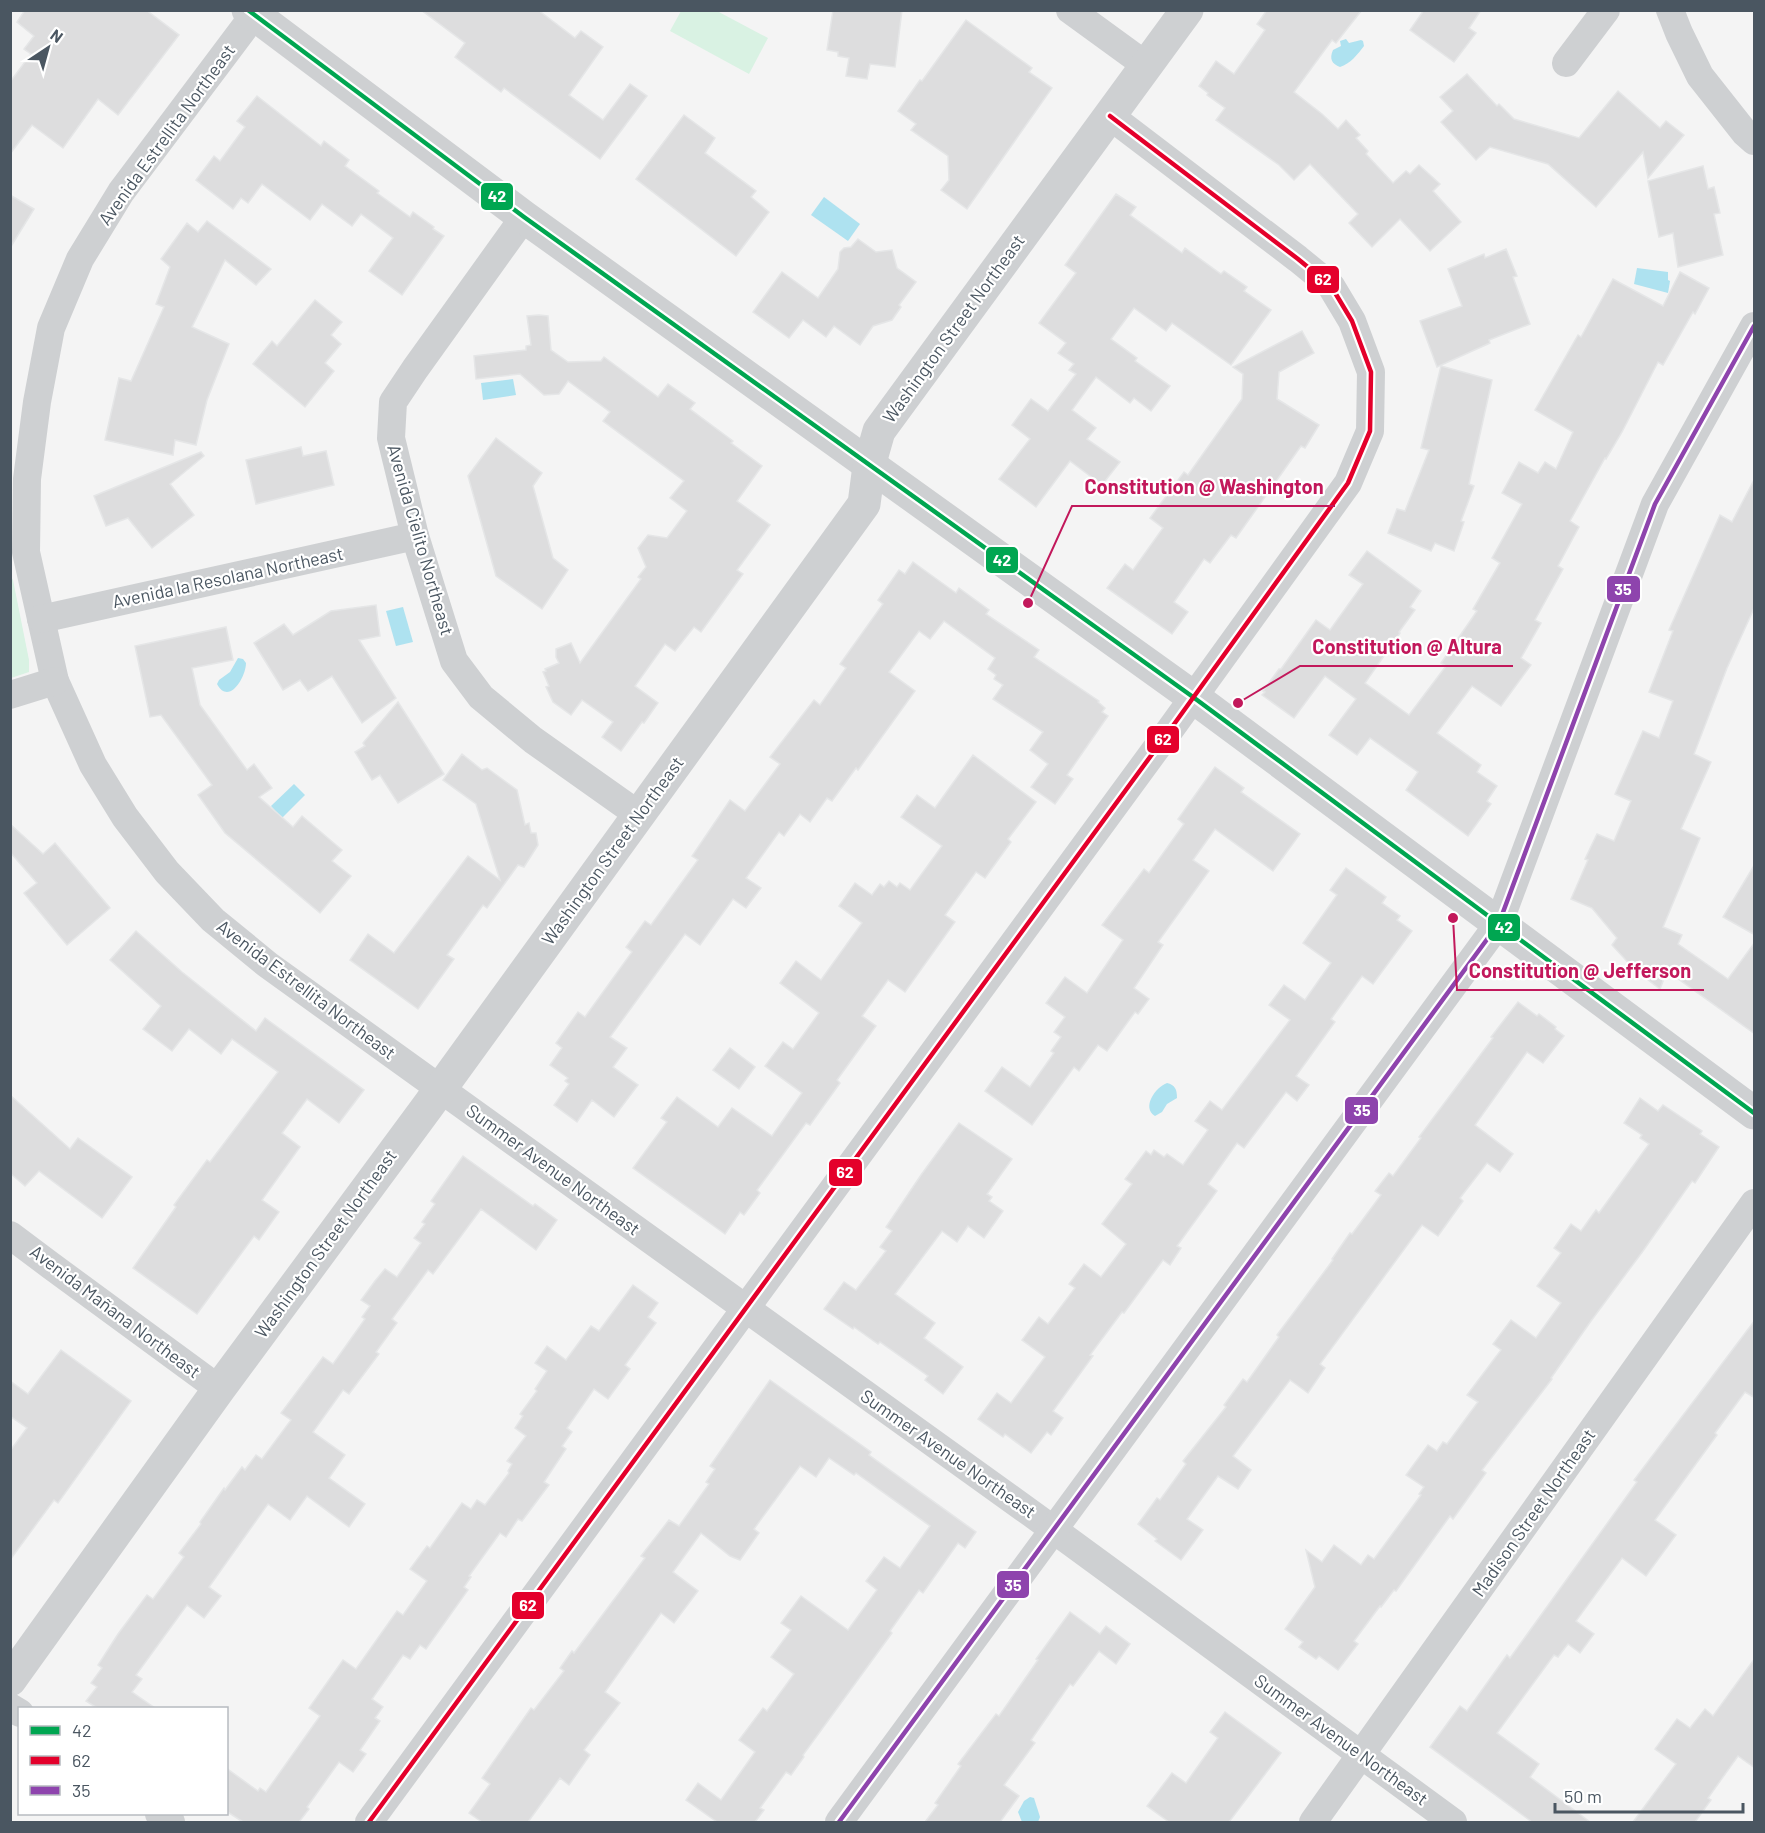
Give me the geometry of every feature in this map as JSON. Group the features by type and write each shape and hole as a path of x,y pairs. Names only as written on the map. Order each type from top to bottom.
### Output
{"street":[{"path":"1070,10 1147,66"},
{"name":"Washington Street Northeast","path":"10,1680 219,1389 440,1089 864,504 869,466 879,431 1187,10"},
{"path":"1566,63 1606,10"},
{"path":"1670,10 1678,33 1700,76 1745,134 1755,141"},
{"path":"251,13 524,217 1193,698 1755,1113"},
{"name":"Avenida Estrellita Northeast","path":"251,13 121,192 80,259 51,328 37,402 18,553 41,619 55,681 93,765 124,817 167,872 213,920 268,965 440,1089"},
{"path":"369,1822 1348,483 1370,431 1371,372 1352,321 1331,286 1110,116"},
{"name":"Avenida Cielito Northeast","path":"524,217 393,402 391,438 415,536 454,661 481,697 533,740 639,815"},
{"path":"839,1822 1498,923 1656,504 1755,326"},
{"name":"Avenida la Resolana Northeast","path":"41,619 415,536"},
{"path":"10,695 55,681"},
{"name":"Summer Avenue Northeast","path":"440,1089 1054,1530 1453,1822"},
{"name":"Madison Street Northeast","path":"1313,1822 1362,1757 1755,1203"},
{"name":"Avenida Mañana Northeast","path":"10,1234 219,1389"}],"green space":[{"path":"681,11 717,11 768,38 749,74 670,31"},
{"path":"11,577 29,660 29,672 11,678"}],"water":[{"path":"1346,39 1349,43 1361,40 1364,46 1350,61 1340,67 1332,61 1331,56 1333,50 1341,46 1340,41"},
{"path":"824,197 860,224 848,241 811,215"},
{"path":"1637,268 1668,272 1670,281 1668,293 1634,284"},
{"path":"513,379 516,395 483,400 481,383"},
{"path":"403,607 413,642 396,646 386,611"},
{"path":"238,658 243,659 246,663 240,682 231,691 222,690 217,684 219,680 230,672"},
{"path":"294,784 305,795 282,818 271,806"},
{"path":"1167,1083 1175,1088 1177,1098 1155,1116 1149,1108 1150,1103 1155,1093"},
{"path":"1030,1797 1034,1798 1040,1817 1038,1822 1022,1822 1018,1812 1024,1801"}],"building":[{"path":"25,10 146,10 179,35 118,115 98,99 63,148 32,125 10,154 10,82 31,54 24,49 34,36 17,22"},
{"path":"421,10 538,10 575,38 581,31 603,47 569,95 603,120 630,84 647,96 600,159 504,88 501,92 455,57 465,43"},
{"path":"833,10 902,10 895,67 870,64 867,79 846,76 849,58 838,56 838,52 827,50"},
{"path":"1267,10 1362,10 1336,43 1332,40 1294,92 1338,129 1346,120 1360,135 1356,138 1368,151 1366,154 1393,183 1406,171 1410,174 1419,165 1440,184 1433,191 1461,222 1430,251 1400,219 1372,247 1349,223 1358,214 1310,164 1294,180 1279,165 1216,120 1225,108 1199,86 1216,61 1234,74 1265,30 1257,24"},
{"path":"1424,10 1481,10 1469,28 1476,33 1454,62 1410,30"},
{"path":"966,20 1032,68 1029,72 1052,88 967,209 941,190 949,180 948,156 911,130 916,124 898,111"},
{"path":"1467,74 1497,106 1499,104 1514,119 1579,138 1618,91 1660,128 1666,121 1684,135 1648,178 1643,152 1596,207 1548,164 1490,147 1476,160 1441,122 1453,111 1440,97"},
{"path":"257,96 321,146 324,141 349,160 345,166 379,191 377,193 410,217 413,212 444,236 402,295 369,271 393,238 361,214 352,226 322,204 310,220 262,184 248,203 241,198 233,209 196,180 214,156 220,161 245,127 237,121"},
{"path":"684,115 715,138 705,153 756,191 751,197 769,212 736,256 636,179"},
{"path":"1703,166 1708,189 1714,187 1720,213 1714,214 1723,255 1678,267 1673,233 1659,237 1648,181"},
{"path":"1116,194 1136,207 1130,215 1182,253 1185,248 1221,274 1224,271 1247,287 1244,291 1271,310 1231,365 1172,323 1166,331 1134,308 1111,339 1137,358 1135,361 1170,386 1151,411 1134,398 1130,403 1096,377 1072,410 1096,428 1087,439 1120,462 1102,485 1070,461 1036,507 999,479 1030,439 1012,425 1031,399 1048,411 1076,374 1069,370 1074,364 1058,353 1066,343 1039,323 1076,273 1065,265"},
{"path":"10,195 34,209 10,248"},
{"path":"207,221 271,269 256,285 225,260 192,327 229,344 207,400 196,445 175,440 173,455 105,440 119,378 131,381 164,307 156,304 170,267 161,259 187,223 198,232"},
{"path":"858,239 876,252 892,250 897,268 916,282 899,305 901,307 892,320 873,326 860,345 834,326 826,337 803,320 789,338 753,312 782,272 818,298 838,269 840,252 844,248 851,247"},
{"path":"1506,249 1517,276 1513,277 1530,324 1489,340 1490,343 1437,367 1420,321 1462,306 1448,269 1484,254 1485,258"},
{"path":"1680,272 1709,288 1663,365 1658,362 1622,432 1570,521 1579,527 1558,566 1563,569 1535,620 1541,623 1521,658 1531,665 1501,706 1472,686 1437,733 1481,765 1477,772 1497,786 1487,801 1491,804 1468,836 1406,790 1418,772 1370,738 1357,755 1329,735 1356,699 1325,676 1294,718 1262,695 1265,692 1263,691 1316,620 1330,630 1363,584 1349,575 1367,551 1421,591 1410,607 1415,610 1365,683 1409,715 1446,666 1441,663 1477,611 1473,609 1500,563 1492,558 1522,504 1502,493 1519,462 1538,473 1545,462 1556,469 1573,432 1535,410 1578,335 1581,337 1613,279 1663,306"},
{"path":"315,300 342,322 331,335 341,344 325,363 334,371 305,407 253,364 272,341 277,346"},
{"path":"527,316 548,316 551,350 568,362 601,361 604,357 658,397 668,384 695,403 690,409 762,466 737,501 770,525 737,570 743,574 701,632 694,627 675,651 665,644 635,686 658,703 621,751 602,737 613,722 582,700 571,715 553,702 546,687 549,686 543,672 559,663 556,649 571,643 580,663 641,579 638,577 646,567 638,548 648,535 667,538 687,511 670,498 684,481 603,421 610,412 568,381 559,394 544,395 520,374 476,379 474,356 526,350 526,346 531,345"},
{"path":"1302,331 1314,353 1279,372 1277,399 1319,425 1305,448 1301,446 1236,538 1231,535 1210,563 1204,559 1174,602 1188,612 1172,634 1107,588 1125,564 1133,570 1163,528 1150,518 1184,472 1188,475 1242,399 1243,374 1233,367"},
{"path":"1441,366 1492,380 1469,484 1474,486 1461,521 1464,522 1454,551 1435,543 1431,551 1388,533 1397,509 1405,511 1429,450 1421,448"},
{"path":"496,438 542,473 533,486 553,558 568,570 542,609 496,576 468,476"},
{"path":"301,447 303,456 326,451 334,485 256,504 246,460"},
{"path":"201,452 204,456 170,484 194,515 152,548 128,518 106,526 94,496"},
{"path":"1755,478 1755,606 1727,668 1694,754 1711,762 1681,829 1700,838 1663,927 1682,935 1678,944 1728,979 1755,942 1755,1034 1667,971 1660,989 1635,970 1612,945 1617,938 1592,908 1571,899 1588,860 1585,859 1597,834 1614,841 1631,801 1615,794 1643,731 1659,738 1673,701 1649,692 1673,631 1669,630 1720,515 1732,522"},
{"path":"913,562 956,593 959,588 989,610 986,614 1039,650 1034,657 1099,701 1105,708 1102,712 1108,716 1067,775 1073,779 1055,804 1031,787 1048,764 1030,750 1043,732 993,699 1003,685 994,679 996,675 988,669 995,658 944,621 930,639 919,631 889,672 915,691 858,770 856,768 832,801 827,798 810,822 800,814 784,836 779,832 746,878 761,888 746,908 733,899 700,945 685,934 610,1037 627,1048 613,1067 638,1085 614,1117 592,1100 577,1122 554,1105 569,1084 565,1081 568,1078 550,1065 562,1048 556,1043 578,1012 585,1017 632,952 626,947 645,921 651,925 698,860 692,856 730,800 745,811 780,764 770,757 814,700 820,705 846,668 840,664 883,604 878,600 899,570 905,574"},
{"path":"376,605 380,636 359,640 396,698 362,723 332,676 308,691 300,680 283,690 254,643 284,624 293,635 331,611"},
{"path":"226,627 233,660 192,668 200,705 247,770 254,764 272,788 259,797 293,827 302,816 342,850 332,861 351,876 320,913 225,833 198,795 212,785 161,715 150,717 135,646"},
{"path":"398,702 444,774 398,803 380,775 372,780 355,752 365,746 363,743"},
{"path":"462,754 482,770 487,768 517,790 525,825 529,823 531,833 536,833 538,845 524,867 518,865 487,908 483,905 447,955 454,959 418,1009 350,960 368,934 394,953 468,856 500,880 476,804 443,780"},
{"path":"973,755 1036,802 1008,839 1011,842 985,878 976,872 945,915 955,922 905,992 888,980 862,1016 876,1026 837,1080 840,1083 810,1125 806,1123 757,1190 760,1193 744,1215 740,1212 725,1234 633,1168 667,1122 661,1118 677,1097 718,1127 732,1108 772,1136 802,1093 765,1066 783,1042 793,1049 819,1013 780,983 796,961 821,980 862,923 839,906 855,883 872,895 880,884 884,887 889,881 897,887 900,883 910,890 942,846 901,817 917,795 935,808"},
{"path":"1215,767 1244,788 1241,792 1300,834 1273,871 1215,829 1193,860 1209,871 1158,942 1163,945 1134,988 1149,999 1138,1014 1135,1012 1107,1051 1098,1045 1079,1071 1074,1067 1032,1125 985,1091 1002,1067 1030,1087 1054,1053 1051,1051 1061,1037 1054,1032 1065,1017 1046,1003 1065,977 1087,993 1123,940 1102,925 1144,869 1149,873 1184,824 1178,819"},
{"path":"10,824 43,854 55,843 110,908 67,945 24,893 37,883 10,852"},
{"path":"1755,864 1755,935 1723,917"},
{"path":"1346,868 1386,897 1382,903 1400,916 1397,920 1412,931 1373,984 1362,976 1331,1019 1335,1022 1296,1076 1309,1085 1297,1101 1286,1092 1244,1148 1237,1143 1208,1184 1217,1191 1177,1246 1181,1248 1170,1265 1163,1260 1090,1355 1093,1356 1053,1411 1063,1418 1051,1435 1047,1432 1031,1453 1005,1434 1003,1437 978,1419 997,1393 1011,1403 1045,1357 1022,1340 1039,1317 1048,1324 1075,1288 1069,1284 1084,1264 1101,1277 1126,1244 1102,1224 1132,1184 1125,1179 1146,1151 1151,1155 1154,1150 1164,1157 1167,1154 1183,1165 1208,1130 1195,1121 1210,1101 1222,1110 1290,1020 1269,1005 1284,985 1305,1000 1331,963 1303,943 1337,895 1330,890"},
{"path":"136,931 182,972 256,1031 265,1018 364,1090 339,1123 307,1099 282,1133 300,1147 262,1200 279,1212 259,1240 254,1236 197,1314 133,1268 207,1160 210,1162 278,1072 232,1039 221,1054 189,1029 172,1051 143,1029 161,1006 110,960"},
{"path":"1518,1002 1537,1016 1539,1014 1564,1036 1543,1063 1527,1052 1475,1125 1513,1154 1500,1172 1487,1163 1460,1198 1463,1201 1438,1236 1422,1225 1320,1364 1325,1368 1308,1393 1290,1380 1233,1456 1251,1470 1238,1489 1218,1476 1187,1519 1203,1530 1181,1560 1155,1541 1157,1539 1138,1524 1157,1498 1160,1500 1186,1464 1183,1461 1226,1407 1224,1405 1243,1379 1247,1382 1279,1337 1277,1335 1333,1260 1350,1233 1352,1234 1381,1195 1375,1191 1389,1173 1393,1176"},
{"path":"730,1048 755,1067 739,1089 713,1070"},
{"path":"10,1095 70,1149 78,1138 132,1177 102,1218 39,1171 25,1186 10,1173"},
{"path":"1640,1098 1658,1111 1663,1105 1702,1131 1700,1134 1719,1147 1695,1183 1692,1181 1591,1321 1552,1379 1482,1470 1486,1473 1453,1519 1450,1516 1396,1591 1394,1590 1380,1606 1354,1641 1358,1644 1338,1670 1319,1656 1316,1659 1299,1647 1303,1642 1285,1629 1315,1587 1306,1550 1322,1562 1334,1545 1361,1565 1368,1555 1374,1559 1421,1495 1419,1494 1424,1487 1406,1475 1428,1445 1437,1451 1443,1442 1447,1444 1478,1402 1467,1395 1501,1350 1493,1344 1511,1320 1536,1338 1561,1303 1537,1286 1561,1253 1554,1248 1571,1224 1581,1231 1596,1210 1599,1213 1649,1144 1640,1138 1642,1135 1624,1123"},
{"path":"959,1123 1012,1159 987,1194 992,1197 989,1201 1003,1211 984,1238 968,1226 957,1242 942,1231 895,1294 935,1323 924,1338 963,1367 943,1394 925,1380 928,1376 880,1342 878,1344 824,1309 844,1282 856,1290 886,1251 880,1247 892,1231 886,1227"},
{"path":"463,1156 533,1206 535,1204 557,1220 536,1250 481,1209 433,1274 428,1270 392,1319 397,1323 376,1352 379,1354 349,1394 343,1390 313,1432 345,1455 329,1478 365,1504 349,1527 307,1496 290,1520 268,1504 209,1587 221,1596 204,1618 187,1605 136,1675 142,1679 132,1692 154,1707 95,1707 86,1701 97,1687 91,1683 102,1668 98,1665 118,1634 147,1595 153,1599 184,1557 179,1553 224,1488 225,1490 242,1467 245,1470 256,1455 262,1459 291,1420 281,1413 323,1357 333,1364 365,1319 362,1317 370,1306 361,1300 385,1269 397,1277 421,1243 414,1238 425,1224 422,1222 435,1204 431,1201"},
{"path":"633,1285 658,1303 648,1317 656,1323 625,1365 630,1369 608,1399 594,1389 567,1428 572,1432 562,1446 566,1449 544,1482 549,1485 522,1521 518,1519 506,1537 500,1533 469,1576 471,1577 464,1587 468,1590 426,1649 420,1645 410,1659 403,1655 372,1699 383,1707 375,1718 380,1721 360,1750 366,1754 353,1772 339,1762 299,1822 243,1822 228,1812 228,1769 258,1791 260,1788 266,1792 320,1716 309,1708 343,1660 356,1669 397,1611 403,1615 427,1581 410,1569 427,1546 430,1548 462,1503 471,1509 477,1500 485,1505 509,1473 512,1464 507,1461 526,1436 515,1428 523,1416 520,1414 537,1391 535,1389 547,1371 535,1363 547,1346 566,1360 591,1326 599,1331"},
{"path":"1755,1320 1755,1398 1745,1392 1715,1433 1717,1435 1655,1520 1676,1535 1646,1576 1622,1558 1576,1621 1594,1634 1580,1653 1568,1644 1558,1657 1554,1655 1497,1733 1539,1764 1530,1777 1590,1822 1532,1822 1430,1747 1460,1706 1467,1711 1507,1655 1510,1658 1637,1482 1634,1480"},
{"path":"61,1350 131,1401 58,1503 54,1500 10,1560 10,1451 27,1428 10,1416 10,1381 28,1394"},
{"path":"770,1380 871,1452 869,1455 976,1532 965,1548 958,1543 923,1593 919,1590 890,1631 892,1633 803,1755 804,1757 791,1775 786,1772 760,1808 764,1810 755,1822 717,1822 686,1800 698,1783 721,1800 755,1752 739,1740 763,1708 767,1711 794,1674 771,1657 791,1630 781,1623 801,1596 848,1630 877,1590 866,1581 884,1557 900,1568 930,1526 856,1473 854,1475 829,1458 816,1477 800,1466 754,1529 759,1533 740,1560 730,1556 701,1533 673,1572 698,1591 674,1623 661,1613 605,1692 620,1703 584,1750 590,1755 569,1785 560,1778 528,1822 482,1822 469,1813 490,1784 482,1778 531,1708 534,1710 564,1671 560,1668 572,1651 574,1653 645,1558 641,1556 669,1520 679,1526 709,1484 706,1482 715,1469 710,1466"},
{"path":"1070,1612 1100,1634 1106,1626 1130,1644 1116,1664 1099,1651 1073,1686 1070,1684 1031,1740 1035,1743 1004,1785 1019,1796 1000,1822 925,1822 938,1805 935,1803 961,1766 958,1764 996,1714 999,1716"},
{"path":"1755,1658 1755,1768 1738,1756 1708,1798 1711,1800 1695,1822 1633,1822 1676,1764 1655,1749 1677,1719 1690,1728 1705,1709 1713,1716"},
{"path":"1225,1712 1281,1753 1229,1822 1169,1822 1147,1806 1172,1773 1186,1783 1218,1738 1210,1732"}],"transit line":[{"name":"42","path":"248,10 524,217 1193,697 1754,1113"},
{"name":"62","path":"369,1822 1172,727 1348,483 1370,431 1371,372 1352,321 1331,286 1110,116"},
{"name":"35","path":"839,1822 1499,923 1655,504 1754,326"}],"place":[{"name":"Constitution @ Washington","path":"1028,603"},
{"name":"Constitution @ Altura","path":"1238,703"},
{"name":"Constitution @ Jefferson","path":"1453,918"}]}
